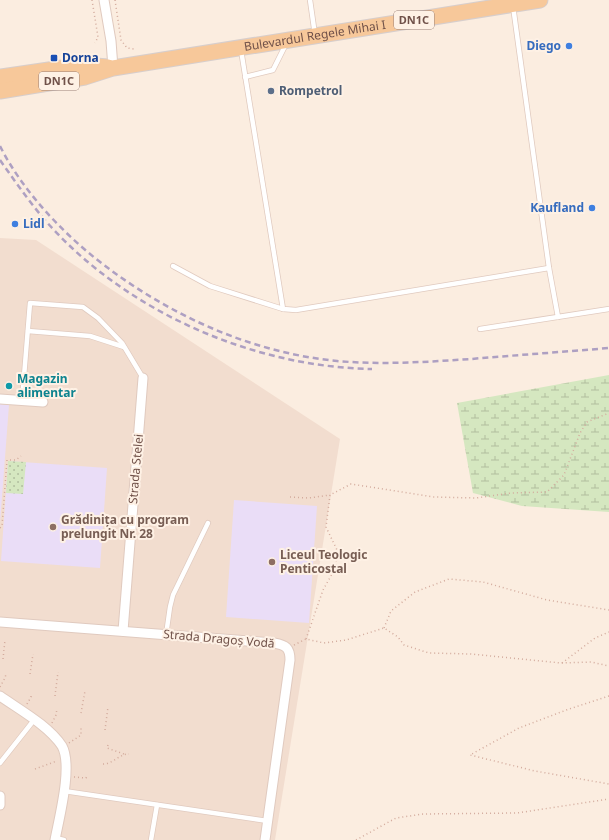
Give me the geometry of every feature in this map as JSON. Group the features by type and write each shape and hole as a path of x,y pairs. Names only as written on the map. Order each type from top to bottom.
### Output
{"main road":[{"name":"Bulevardul Regele Mihai I","path":"0,91 85,77 112,68 540,0"},
{"name":"Bulevardul Regele Mihai I","path":"0,76 83,65 112,68"}],"street":[{"path":"104,0 111,41 112,68"},
{"name":"Strada Stelei","path":"123,631 143,378"},
{"path":"0,399 43,402"},
{"name":"Strada Dragoș Vodă","path":"0,622 274,643 281,644 287,648 290,654 290,660 265,840"},
{"path":"0,696 48,730 62,748 66,758 66,776 58,839"},
{"path":"0,796 0,805"}],"lane":[{"path":"310,0 315,36"},
{"path":"513,4 549,268 558,317"},
{"path":"245,77 273,70 287,40"},
{"path":"240,48 283,309"},
{"path":"174,266 210,286 283,309 296,310 549,268"},
{"path":"22,401 30,303 83,307 98,318 124,347 143,378"},
{"path":"480,329 609,310"},
{"path":"28,331 90,336 124,347"},
{"path":"166,635 173,595 208,523"},
{"path":"0,763 34,720"},
{"path":"63,791 268,821"},
{"path":"151,840 157,805"}],"path":[{"path":"92,0 98,36 95,43"},
{"path":"115,0 121,40 127,48 134,49"},
{"path":"290,497 309,498 330,495 351,484 434,497 476,498 511,493 547,492 564,475 580,433 587,422 609,413"},
{"path":"0,528 2,526 7,460 16,460 21,456"},
{"path":"306,639 323,590 336,567 337,550 326,527 330,495"},
{"path":"384,628 391,611 415,592 449,579 483,582 547,600 609,610"},
{"path":"287,648 306,639 324,643 332,642 346,640 384,628"},
{"path":"384,628 398,637 404,645 429,653 471,654 562,663 591,662 609,666"},
{"path":"562,663 595,638 609,632"},
{"path":"3,659 4,640"},
{"path":"30,674 33,654"},
{"path":"54,696 58,672"},
{"path":"0,687 6,674"},
{"path":"81,713 85,691"},
{"path":"23,712 31,697 31,693"},
{"path":"609,696 519,728 470,755 534,771 609,784"},
{"path":"105,730 108,707"},
{"path":"48,730 56,715 57,708"},
{"path":"62,748 81,736 82,728"},
{"path":"108,745 107,748 124,754 129,754"},
{"path":"103,764 109,764 124,754"},
{"path":"35,769 66,758"},
{"path":"66,776 86,778 87,776"},
{"path":"356,840 396,818 423,814 517,813 609,799"}],"shaded area":[{"path":"0,238 36,240 340,439 275,840 0,840"},
{"path":"0,404 9,405 0,523"},
{"name":"Grădinița cu program prelungit Nr. 28","path":"8,461 107,468 100,568 1,561"},
{"name":"Liceul Teologic Penticostal","path":"234,500 317,506 309,623 226,617"}],"green space":[{"path":"609,375 609,512 522,506 473,493 457,403"},
{"path":"8,461 26,462 23,494 6,493"}],"railway":[{"path":"0,146 22,181 49,215 96,259 137,288 163,304 218,331 247,342 306,357 371,363 454,360 609,348"},
{"path":"0,160 44,219 76,251 112,281 151,306 192,327 236,345 281,358 326,366 372,369"}],"place":[{"name":"Diego","path":"569,46"},
{"name":"Dorna","path":"54,58"},
{"name":"Rompetrol","path":"271,91"},
{"name":"Kaufland","path":"592,208"},
{"name":"Lidl","path":"15,224"},
{"name":"Magazin alimentar","path":"9,386"},
{"name":"Grădinița cu program prelungit Nr. 28","path":"53,527"},
{"name":"Liceul Teologic Penticostal","path":"272,562"}]}
